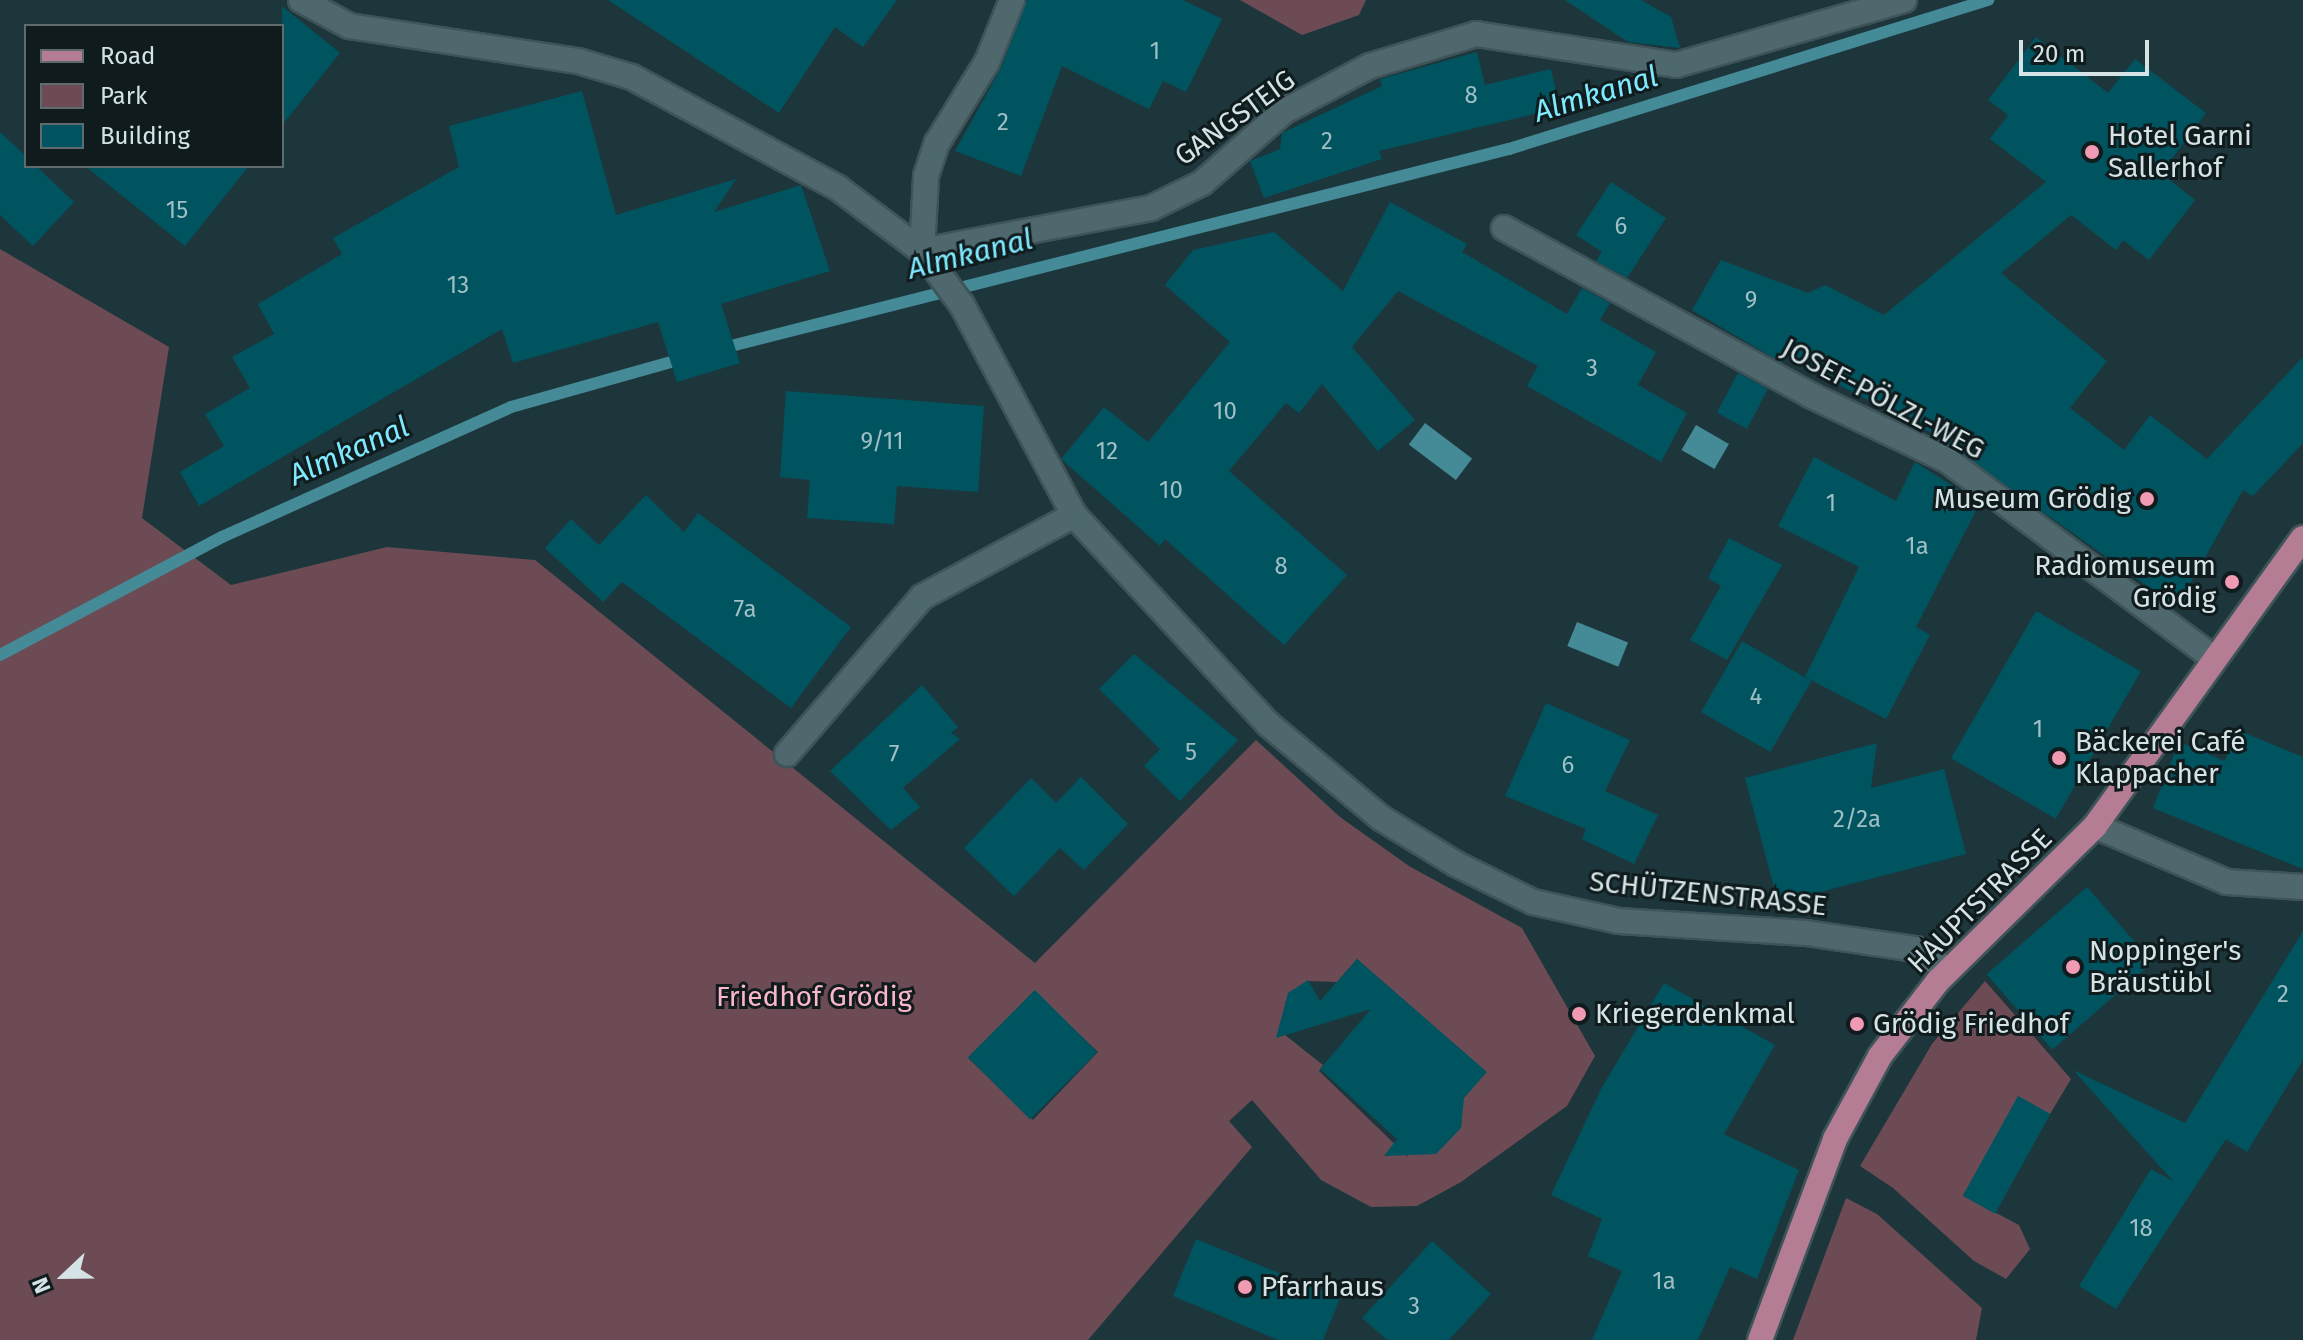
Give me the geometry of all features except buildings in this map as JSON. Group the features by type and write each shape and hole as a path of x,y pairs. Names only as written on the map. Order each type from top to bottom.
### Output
{"main road":[{"name":"HAUPTSTRASSE","path":"1760,1340 1835,1139 1880,1056 1948,970 2095,826 2212,657 2303,538"}],"street":[{"name":"SCHÜTZENSTRASSE","path":"301,0 349,26 578,61 632,77 838,188 928,259 962,305 1074,515 1268,724 1381,818 1456,864 1533,902 1605,918 1916,949 1948,970"},
{"path":"928,259 926,176 937,143 987,62 1012,0"},
{"name":"GANGSTEIG","path":"928,259 1151,208 1202,183 1283,112 1370,66 1476,34 1676,65 1904,0"},
{"name":"JOSEF-PÖLZL-WEG","path":"1504,228 1810,395 1947,460 2212,657"},
{"path":"787,754 922,597 1074,515"},
{"path":"2095,826 2227,882 2303,887"}],"green space":[{"path":"1240,0 1366,0 1359,15 1302,35"},
{"name":"Friedhof Grödig","path":"0,249 169,347 142,518 231,585 387,547 535,560 1035,963 1256,740 1340,817 1409,866 1522,928 1595,1056 1567,1106 1461,1182 1417,1206 1371,1207 1321,1180 1252,1100 1229,1121 1252,1147 1088,1340 0,1340","holes":["1357,959 1486,1072 1454,1109 1462,1123 1441,1149 1416,1147 1407,1156 1319,1071 1323,1065 1285,1035 1285,1002 1308,981 1337,982","1034,991 1098,1052 1033,1120 969,1059"]},
{"path":"1985,981 2071,1079 2050,1114 2018,1097 1964,1196 2019,1225 2030,1249 2006,1279 1974,1261 1893,1188 1860,1166 1932,1044"},
{"path":"1846,1198 1877,1214 1982,1308 1976,1340 1793,1340"}],"water":[{"path":"1425,423 1472,459 1456,480 1409,445"},
{"path":"1696,425 1729,444 1714,469 1682,450"},
{"path":"1577,622 1628,643 1618,667 1567,646"}],"waterway":[{"name":"Almkanal","path":"719,349 1509,149 1988,0"},
{"name":"Almkanal","path":"0,655 222,537 511,407 685,358"}],"place":[{"name":"Hotel Garni Sallerhof","path":"2092,152"},
{"name":"Museum Grödig","path":"2147,499"},
{"name":"Radiomuseum Grödig","path":"2232,582"},
{"name":"Bäckerei Café Klappacher","path":"2059,758"},
{"name":"Noppinger's Bräustübl","path":"2073,967"},
{"name":"Kriegerdenkmal","path":"1579,1014"},
{"name":"Grödig Friedhof","path":"1857,1024"},
{"name":"Pfarrhaus","path":"1245,1287"}]}
